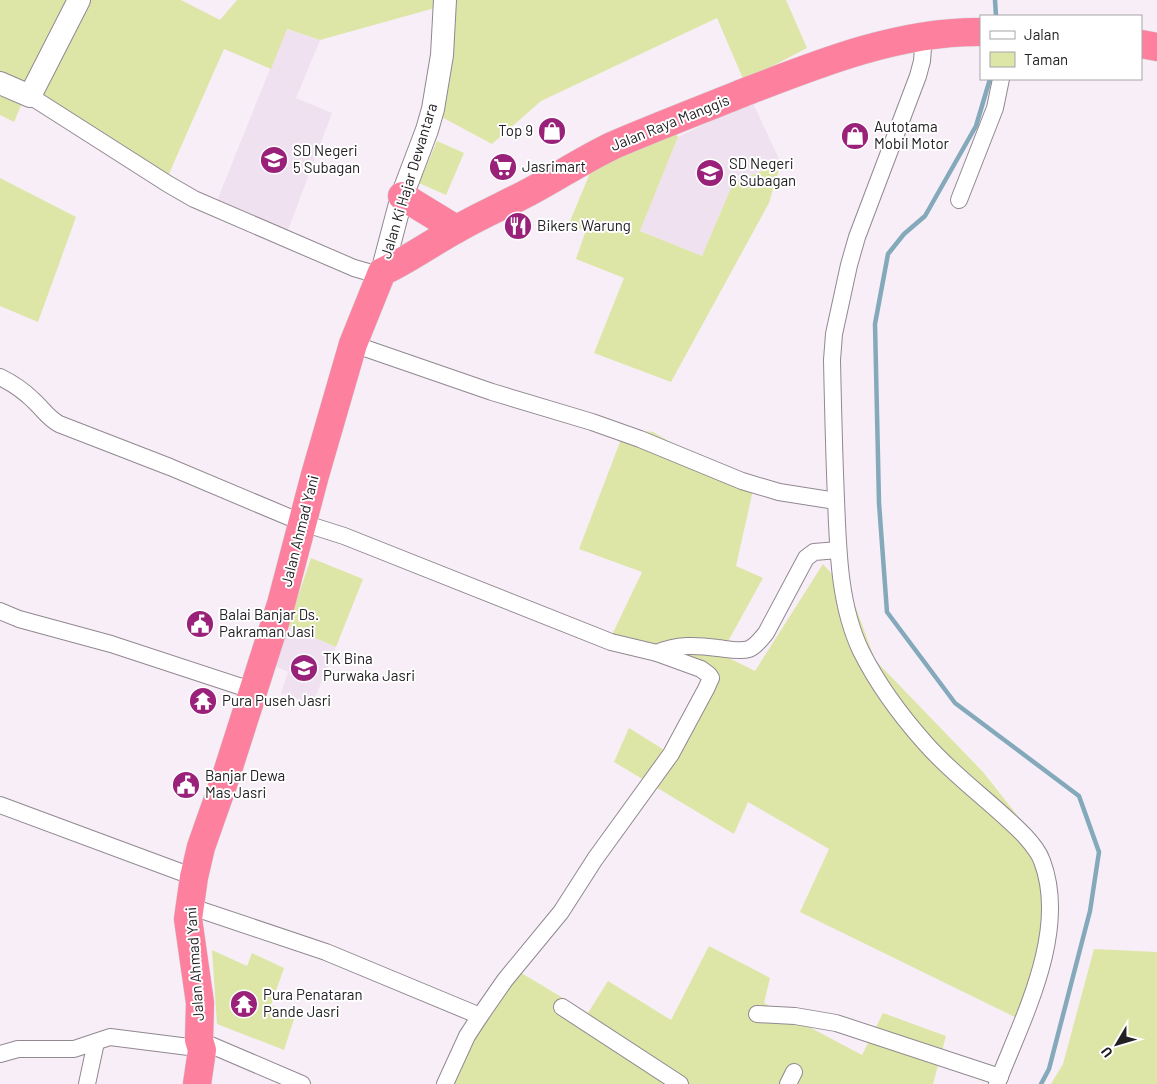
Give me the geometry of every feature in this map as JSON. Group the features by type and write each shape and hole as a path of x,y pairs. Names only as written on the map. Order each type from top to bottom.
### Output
{"highway":[{"name":"Jalan Raya Manggis","path":"382,272 394,267 456,229 530,192 612,146 786,76 866,50 924,35 980,32"},
{"path":"1142,44 1157,47"},
{"path":"402,196 456,229"},
{"name":"Jalan Ahmad Yani","path":"197,1084 200,1045 200,1003 188,919 194,876 201,847 254,691 281,604 315,475 353,344 382,272"}],"street":[{"path":"30,96 78,0"},
{"name":"Jalan Ki Hajar Dewantara","path":"382,272 402,196 433,109 446,18 445,0"},
{"path":"757,1014 795,1016 836,1023 999,1080 1041,973 1050,917 1049,893 1042,860 1036,849 1015,826 946,765 905,721 884,690 861,650 848,614 839,564 832,349 834,334 849,265 858,237 918,76 922,61 924,35"},
{"path":"959,200 995,108 1001,80"},
{"path":"0,83 30,96 194,199 354,268 368,272 382,272"},
{"path":"353,344 492,392 640,439 749,483 779,492 836,501"},
{"path":"0,377 23,391 48,416 59,424 170,467 303,523 353,540 611,642 657,653 706,672 710,678 671,754 595,859 561,912 505,980 480,1016 467,1036 445,1084"},
{"path":"657,653 674,646 732,650 749,649 760,641 766,633 808,555 814,552 838,550"},
{"path":"0,610 19,619 111,644 254,691"},
{"path":"0,805 194,876"},
{"path":"189,906 326,952 480,1016"},
{"path":"562,1007 680,1084"},
{"path":"0,1054 18,1049 74,1049 110,1038 189,1046 200,1045 302,1084"},
{"path":"87,1084 96,1042"}],"shaded area":[{"name":"SD Negeri 5 Subagan","path":"286,29 320,40 296,98 332,113 285,238 215,206"},
{"name":"SD Negeri 6 Subagan","path":"752,101 781,163 733,183 702,256 640,231 678,137"},
{"name":"TK Bina Purwaka Jasri","path":"288,626 336,647 312,705 281,693 288,672 273,665"}],"green space":[{"path":"0,0 181,0 220,20 237,0 786,0 807,48 744,81 717,18 541,101 492,144 423,107 442,6 320,40 287,29 271,69 224,49 168,176 27,91 14,122 0,115"},
{"path":"667,118 678,137 640,231 702,256 733,183 781,163 769,203 671,382 594,353 624,278 576,259 586,230 568,226 597,156"},
{"path":"437,141 464,153 446,195 419,183"},
{"path":"0,178 76,217 38,322 0,306"},
{"path":"625,429 653,432 753,490 736,566 763,578 721,654 755,671 823,564 852,597 875,660 983,772 1044,849 1050,878 1025,1022 800,912 829,849 748,802 734,834 614,762 629,728 669,753 706,678 610,639 642,572 579,549"},
{"path":"311,558 363,579 336,647 288,626"},
{"path":"709,946 770,978 764,1003 862,1055 883,1013 946,1036 933,1084 436,1084 463,1035 513,968 588,1013 608,981 671,1020"},
{"path":"1094,949 1157,952 1157,1084 1051,1084 1063,1064"},
{"path":"212,950 247,966 252,953 284,968 271,1005 295,1016 284,1050 217,1024"}],"waterway":[{"path":"995,0 996,15"},
{"path":"990,80 976,126 925,216 904,234 888,254 875,324 879,503 887,612 955,703 1079,796 1099,852 1090,911 1049,1069 1041,1084"}],"place":[{"name":"Top 9","path":"552,131"},
{"name":"Autotama Mobil Motor","path":"855,136"},
{"name":"SD Negeri 5 Subagan","path":"274,160"},
{"name":"Jasrimart","path":"503,167"},
{"name":"SD Negeri 6 Subagan","path":"710,173"},
{"name":"Bikers Warung","path":"518,226"},
{"name":"Balai Banjar Ds. Pakraman Jasi","path":"200,624"},
{"name":"TK Bina Purwaka Jasri","path":"304,668"},
{"name":"Pura Puseh Jasri","path":"203,701"},
{"name":"Banjar Dewa Mas Jasri","path":"186,785"},
{"name":"Pura Penataran Pande Jasri","path":"244,1004"}]}
